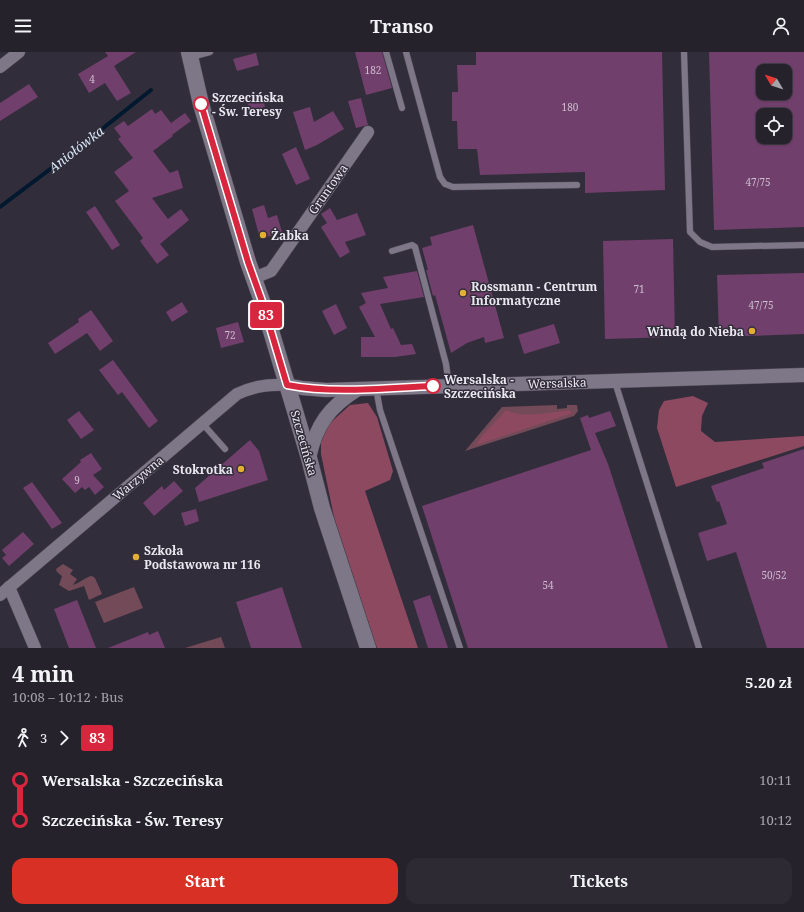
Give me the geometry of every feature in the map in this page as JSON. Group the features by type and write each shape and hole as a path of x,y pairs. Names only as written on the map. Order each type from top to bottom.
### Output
{"main road":[{"name":"Szczecińska","path":"189,55 201,104 309,458 322,508 368,648"}],"street":[{"path":"0,67 19,52"},
{"name":"Gruntowa","path":"254,278 271,271 368,132"},
{"name":"Wersalska","path":"287,385 317,389 358,389 804,375"},
{"name":"Warzywna","path":"0,595 231,398 243,391 257,386 287,385"},
{"path":"309,458 314,437 322,421 346,396 358,389"},
{"path":"9,587 36,648"}],"lane":[{"path":"189,55 210,52"},
{"path":"386,52 402,108"},
{"path":"406,52 440,177 445,184 453,188 577,186"},
{"path":"684,52 690,232 700,242 712,247 804,245"},
{"path":"392,251 412,245 415,247 446,364 449,386"},
{"path":"615,382 698,648"},
{"path":"383,388 380,410 460,648"},
{"path":"202,423 225,449"}],"shaded area":[{"path":"693,396 708,403 702,416 701,431 715,442 804,436 804,446 676,487 657,428 659,410 664,401"},
{"path":"368,403 377,417 393,471 390,480 365,491 418,648 377,648 334,517 321,454 321,442 329,424 350,405"},
{"path":"557,405 557,409 567,408 567,405 577,405 578,411 574,416 465,451 502,407"},
{"path":"506,410 512,413 520,414 569,410 573,413 476,445 481,437"},
{"path":"63,564 73,570 70,574 77,579 73,585 92,576 95,578 102,594 89,600 84,586 69,591 59,585 62,576 56,569"},
{"path":"134,587 143,608 104,623 95,602"},
{"path":"221,637 225,648 185,648"}],"building":[{"path":"105,52 136,52 114,66 131,93 117,101 105,83 89,93 78,74 108,56"},
{"path":"355,52 382,52 392,88 366,95"},
{"path":"476,52 662,52 665,190 585,193 585,172 480,175 477,149 458,149 457,121 452,121 452,92 458,92 457,65 476,65"},
{"path":"709,52 804,52 804,227 714,230"},
{"path":"256,53 259,65 237,71 233,59"},
{"path":"29,84 38,97 0,121 0,103"},
{"path":"262,93 265,107 263,107 263,110 250,113 246,97"},
{"path":"361,98 368,125 356,128 348,101"},
{"path":"310,107 314,122 333,111 344,129 317,145 305,150 293,112"},
{"path":"152,109 155,114 161,110 171,123 185,113 191,121 153,151 170,173 178,170 183,188 152,198 168,219 181,209 189,220 160,244 169,255 157,264 140,241 143,238 115,201 129,191 114,172 133,158 118,139 121,137 114,128 124,121 128,126"},
{"path":"296,147 310,179 296,185 282,154"},
{"path":"264,205 268,218 277,215 282,232 264,238 259,235 252,209"},
{"path":"95,206 120,245 112,250 86,212"},
{"path":"330,208 337,220 357,213 366,235 345,242 350,252 340,258 321,227 327,223 321,214"},
{"name":"Rossmann - Centrum Informatyczne","path":"473,225 504,338 485,343 484,337 467,343 451,353 435,295 433,296 422,248 432,245 430,237"},
{"path":"673,239 675,337 605,339 603,241"},
{"path":"417,271 424,297 380,304 391,329 393,328 401,345 412,344 416,354 395,357 361,357 361,337 375,337 359,307 366,303 361,293 388,288 383,277"},
{"path":"804,273 804,334 719,337 717,275"},
{"path":"182,302 188,312 172,322 166,312"},
{"path":"336,304 347,328 334,335 322,311"},
{"path":"91,310 113,341 100,351 87,333 55,354 48,343 79,322 78,319"},
{"path":"238,322 244,342 221,348 216,328"},
{"path":"554,324 560,343 524,354 518,335"},
{"path":"113,360 158,421 149,428 122,392 118,395 99,370"},
{"path":"79,411 94,430 81,439 67,420"},
{"path":"610,411 616,426 595,433 608,464 668,648 468,648 422,506 591,450 580,418 588,415 589,418"},
{"name":"Stokrotka","path":"250,440 259,451 268,480 199,502 195,488"},
{"path":"804,449 804,648 767,648 736,552 707,561 698,533 727,524 719,501 717,502 711,486 764,468 762,463"},
{"path":"91,453 102,469 93,475 104,487 95,495 89,487 85,490 82,487 75,493 62,479 81,462 80,460"},
{"path":"174,481 183,491 154,516 143,503 162,486 164,490"},
{"path":"32,482 62,523 52,529 23,488"},
{"path":"196,509 199,521 185,526 181,513"},
{"path":"23,532 34,544 9,566 2,558 6,555 2,550"},
{"path":"282,587 302,648 251,648 236,602"},
{"path":"430,595 448,648 428,648 413,601"},
{"path":"77,600 96,648 69,648 54,609"},
{"path":"158,631 165,648 108,648 148,632 149,635"}],"waterway":[{"name":"Aniołówka","path":"0,207 82,145 151,90"}],"bus line":[{"name":"83","path":"201,104 224,177 248,262 263,304 287,385 326,390 433,386"}],"place":[{"name":"Szczecińska - Św. Teresy","path":"201,104"},
{"name":"Żabka","path":"263,235"},
{"name":"Rossmann - Centrum Informatyczne","path":"463,293"},
{"name":"Windą do Nieba","path":"752,331"},
{"name":"Wersalska - Szczecińska","path":"433,386"},
{"name":"Stokrotka","path":"241,469"},
{"name":"Szkoła Podstawowa nr 116","path":"136,557"}]}
